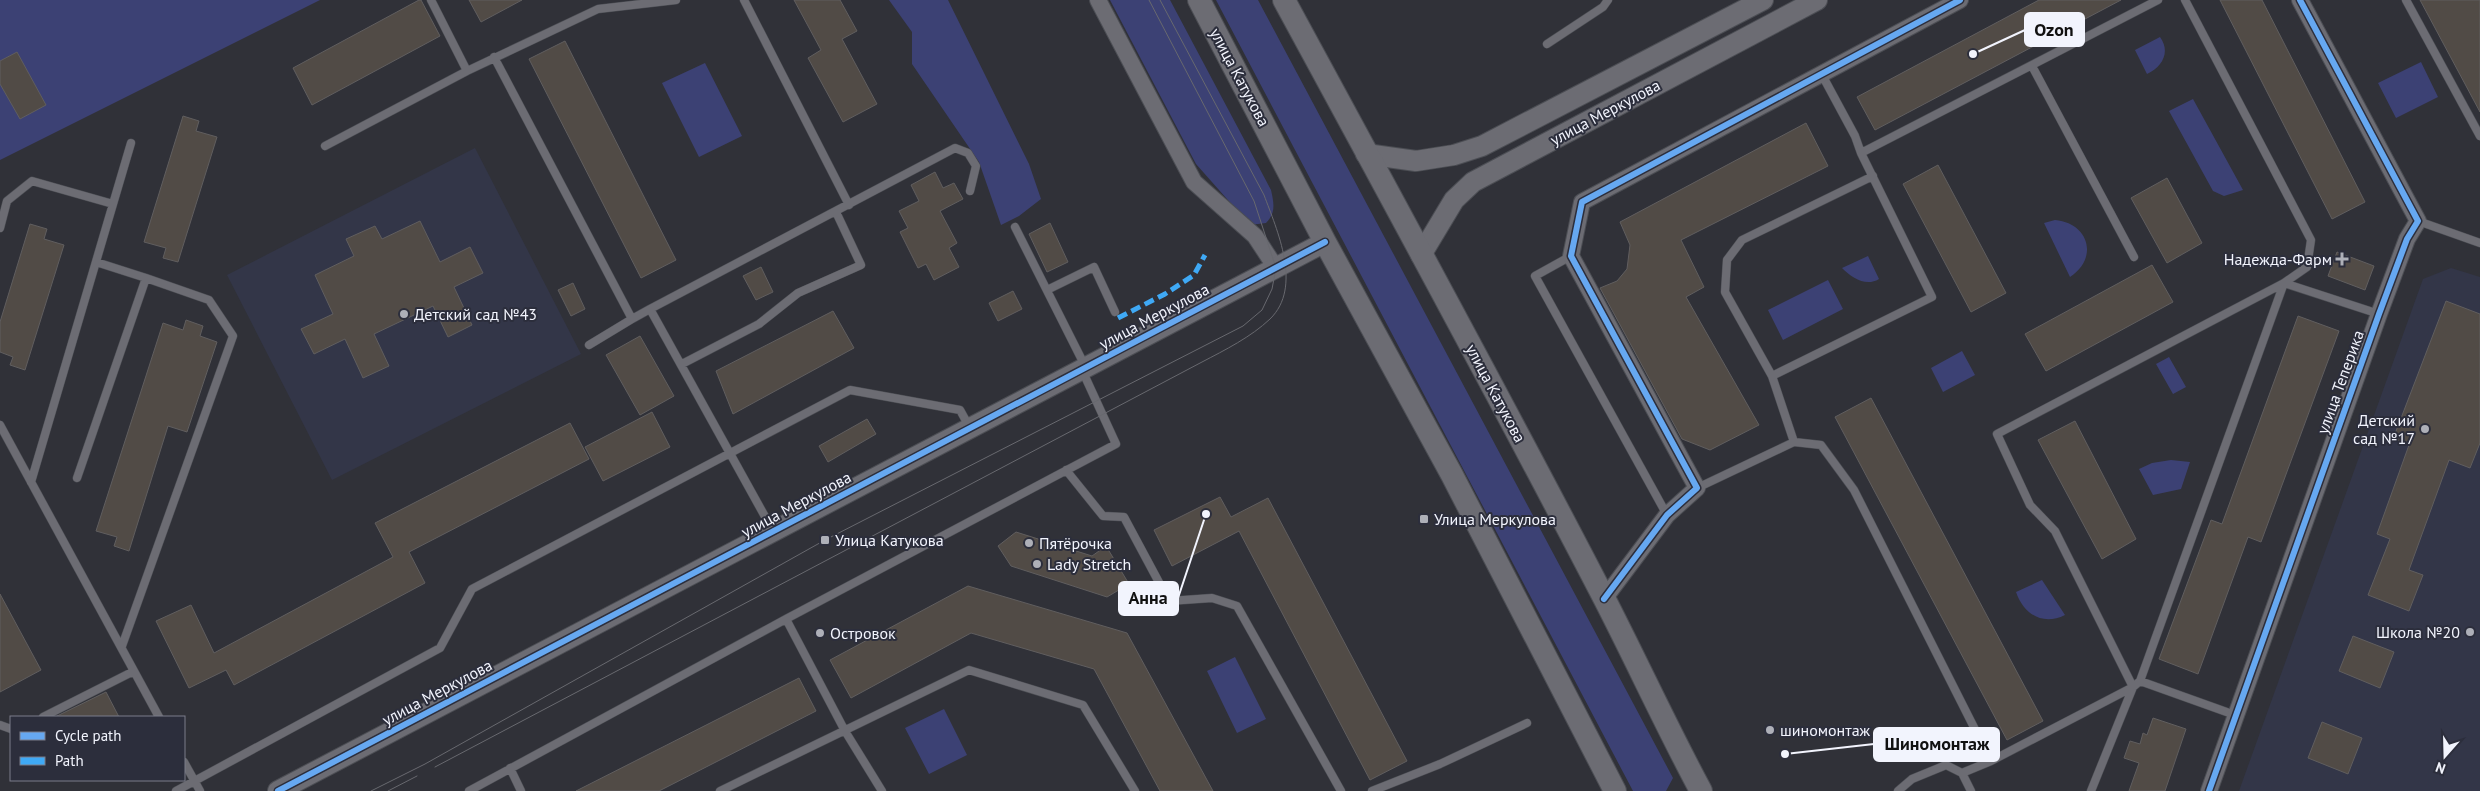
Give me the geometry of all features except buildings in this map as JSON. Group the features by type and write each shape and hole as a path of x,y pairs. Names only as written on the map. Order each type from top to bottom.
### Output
{"main road":[{"name":"улица Катукова","path":"1200,0 1325,242 1452,475 1615,791"},
{"name":"улица Катукова","path":"1284,0 1604,599 1695,786"}],"street":[{"path":"1098,0 1194,182 1255,236 1276,268"},
{"name":"улица Меркулова","path":"1366,154 1416,161 1454,155 1482,146 1763,0"},
{"name":"улица Меркулова","path":"1421,255 1454,200 1473,182 1817,0"},
{"path":"1604,599 1667,515 1697,488 1572,256 1582,202 1960,0"},
{"path":"2300,0 2418,220"},
{"name":"улица Теперика","path":"2209,791 2379,314 2407,239 2418,220"},
{"name":"улица Меркулова","path":"278,791 1325,242"}],"lane":[{"path":"431,0 467,71"},
{"path":"325,146 494,57 598,9 676,0"},
{"path":"744,0 849,205"},
{"path":"1603,7 1608,0"},
{"path":"1547,44 1615,0"},
{"path":"1862,153 2158,0"},
{"path":"2091,791 2133,687 2055,531 2030,505 1997,434 2284,283 2307,267 2311,240 2185,0"},
{"path":"2406,0 2480,136"},
{"path":"494,57 632,319"},
{"path":"2032,66 2134,257"},
{"path":"1772,376 1932,296 1872,176 1855,136 1821,74"},
{"path":"31,482 131,143"},
{"path":"589,345 632,319 955,148 968,153 976,166 970,191"},
{"path":"1794,442 1772,376 1725,292 1727,260 1742,240 1872,176"},
{"path":"0,228 7,201 32,181 113,204"},
{"path":"682,364 759,324 798,293 862,265 836,212"},
{"path":"2418,220 2480,243"},
{"path":"469,791 786,619 1116,444 1084,368 1015,227"},
{"path":"1572,256 1535,276 1667,515"},
{"path":"96,262 209,300 233,336 122,646"},
{"path":"1047,290 1094,267 1115,312"},
{"path":"78,478 146,278"},
{"path":"2284,283 2379,314"},
{"path":"1962,773 1991,761 2133,687 2140,681 2284,283"},
{"path":"650,310 774,531"},
{"path":"176,791 440,648 472,589 850,390 960,410 970,428"},
{"path":"0,424 158,716"},
{"path":"1697,488 1794,442 1821,445 1854,490 1991,761"},
{"path":"1066,470 1103,516 1124,517 1169,601 1212,598 1237,606 1341,791"},
{"path":"786,619 845,731 882,791"},
{"path":"720,791 969,670 1083,705 1135,791"},
{"path":"45,716 134,671"},
{"path":"2140,681 2235,715"},
{"path":"1372,791 1440,764 1527,723"},
{"path":"185,764 200,791"},
{"path":"1898,791 1912,779 1946,766 1962,773 1971,791"},
{"path":"510,768 521,791"}],"shaded area":[{"path":"0,0 320,0 0,160"},
{"path":"889,0 948,0 1029,164 1041,199 1019,216 1001,225 979,162 912,64 912,32"},
{"path":"1110,0 1170,0 1271,190 1273,208 1266,223 1250,225 1196,164"},
{"path":"1216,0 1258,0 1673,778 1666,791 1633,791"},
{"path":"2160,37 2165,48 2163,59 2157,67 2147,74 2135,50"},
{"path":"2421,62 2438,97 2396,118 2378,83"},
{"path":"705,63 742,136 699,157 662,83"},
{"path":"2193,99 2243,190 2224,196 2213,191 2169,111"},
{"name":"Детский сад №43","path":"475,148 581,354 332,480 227,275"},
{"path":"2055,220 2076,228 2086,242 2085,260 2070,277 2044,223"},
{"path":"1868,256 1879,279 1864,282 1850,275 1842,268"},
{"name":"Детский сад №17","path":"2451,268 2480,277 2480,791 2239,791 2423,279"},
{"path":"1828,280 1843,309 1783,340 1768,310"},
{"path":"1962,351 1975,375 1943,392 1931,368"},
{"path":"2169,357 2186,387 2173,394 2156,364"},
{"path":"2171,460 2190,462 2181,489 2153,495 2139,469 2152,463"},
{"path":"2042,580 2065,615 2057,618 2042,619 2024,607 2016,592"},
{"path":"1235,657 1266,719 1237,733 1207,671"},
{"path":"944,709 967,755 929,774 905,728"}],"tram line":[{"path":"371,791 425,764 825,540 1243,326 1262,310 1272,289 1276,268 1254,201 1149,0"},
{"path":"435,767 1220,353 1263,326 1270,319 1280,306 1285,291 1286,275 1284,258 1275,225 1264,195 1160,0"},
{"path":"388,791 417,776"}],"marked path":[{"path":"1118,318 1165,294 1194,275 1205,255"}],"cycle path":[{"path":"1604,599 1667,515 1697,488 1571,256 1582,202 1960,0"},
{"path":"2209,791 2379,314 2407,239 2418,221 2300,0"},
{"path":"278,791 1325,242"}],"place":[{"name":"Ozon","path":"1973,54"},
{"name":"Надежда-Фарм","path":"2342,259"},
{"name":"Детский сад №43","path":"404,314"},
{"name":"Детский сад №17","path":"2425,429"},
{"name":"Анна","path":"1206,514"},
{"name":"Улица Меркулова","path":"1424,519"},
{"name":"Улица Катукова","path":"825,540"},
{"name":"Пятёрочка","path":"1029,543"},
{"name":"Lady Stretch","path":"1037,564"},
{"name":"Школа №20","path":"2470,632"},
{"name":"Островок","path":"820,633"},
{"name":"шиномонтаж","path":"1770,730"},
{"name":"Шиномонтаж","path":"1785,754"}]}
